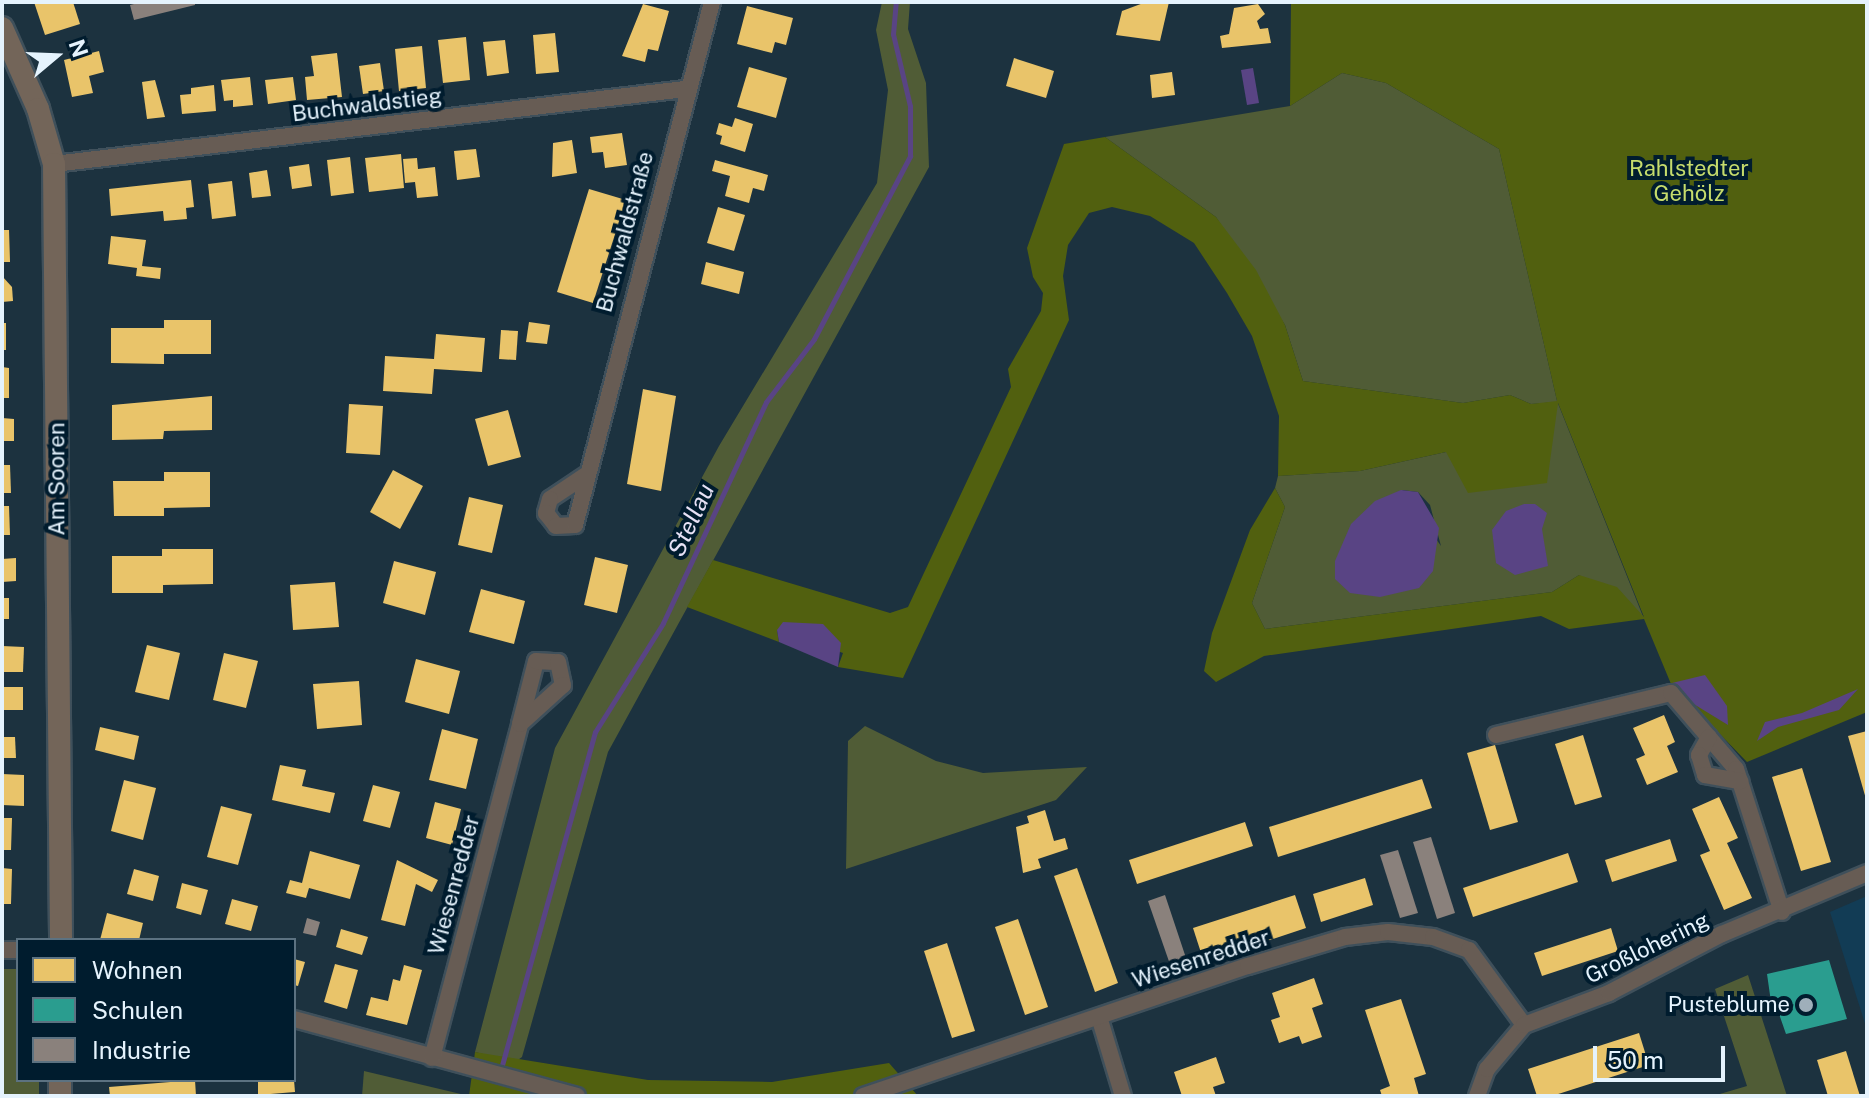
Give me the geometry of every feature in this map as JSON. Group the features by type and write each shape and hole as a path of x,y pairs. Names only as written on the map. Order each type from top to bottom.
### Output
{"street":[{"name":"Buchwaldstraße","path":"586,475 685,89 712,2"},
{"name":"Am Sooren","path":"2,28 38,109 54,164 61,938"},
{"name":"Buchwaldstieg","path":"54,164 685,89"},
{"path":"1496,735 1671,693 1709,737 1740,781 1782,912"},
{"name":"Wiesenredder","path":"432,1058 520,724"},
{"path":"1709,737 1699,755 1701,769 1718,782 1740,781"},
{"name":"Großlohering","path":"1477,1096 1487,1069 1524,1025 1609,993 1722,934 1782,912 1867,873"},
{"name":"Wiesenredder","path":"863,1096 1100,1020 1140,1001 1345,937 1388,932 1433,937 1469,950 1524,1025"},
{"path":"296,1020 577,1096"},
{"path":"1100,1020 1123,1096"}],"shaded area":[{"path":"1253,68 1259,103 1247,105 1241,70"},
{"path":"1401,490 1418,492 1439,528 1433,571 1419,588 1380,597 1350,593 1335,579 1335,561 1351,524 1375,501"},
{"path":"1524,504 1535,504 1547,513 1542,529 1548,566 1515,575 1496,563 1492,530 1506,511"},
{"path":"783,622 823,624 841,643 838,667 779,642 777,630"},
{"path":"1705,675 1727,706 1728,725 1692,703 1672,683"},
{"path":"1858,689 1839,710 1778,727 1757,741 1765,722 1802,713"},
{"path":"1867,896 1867,1030 1830,912"}],"green space":[{"path":"882,2 910,2 908,29 926,83 929,167 608,752 522,1057 515,1062 475,1052 555,748 719,446 877,183 888,90 876,30"},
{"name":"Rahlstedter Gehölz","path":"1291,2 1867,2 1867,712 1747,762 1671,684 1644,619 1569,629 1541,616 1264,656 1216,682 1204,671 1212,633 1250,530 1275,488 1285,507 1252,603 1265,629 1552,592 1579,575 1617,587 1644,617 1558,403 1547,483 1468,493 1446,452 1360,471 1278,476 1279,416 1252,336 1227,293 1194,243 1150,216 1112,207 1089,213 1068,245 1063,276 1069,320 903,678 838,667 843,653 777,630 779,642 687,607 713,560 890,613 908,607 1011,387 1008,369 1041,311 1043,293 1033,277 1027,248 1064,144 1105,137 1216,217 1256,270 1285,325 1303,381 1463,403 1510,395 1531,404 1557,401 1499,149 1386,83 1342,73 1290,106"},
{"path":"1342,73 1386,83 1499,149 1557,401 1644,619 1579,575 1552,592 1265,629 1252,603 1285,507 1275,488 1278,476 1360,471 1446,452 1557,402 1531,404 1510,395 1463,403 1303,381 1285,325 1216,217 1105,137 1290,106","holes":["1402,490 1418,492 1430,505 1441,546"]},
{"path":"865,726 936,761 983,773 1087,767 1056,800 846,869 848,741"},
{"path":"2,969 16,969 16,1082 39,1082 39,1096 2,1096"},
{"path":"1748,975 1787,1096 1713,1096 1747,1086 1715,989"},
{"path":"475,1052 648,1080 772,1082 889,1063 918,1096 469,1096"},
{"path":"364,1071 465,1095 469,1096 362,1096"}],"building: Wohnen":[{"path":"34,2 73,2 80,24 45,35"},
{"path":"1146,2 1169,2 1160,41 1116,35 1122,11"},
{"path":"643,4 669,11 658,51 648,49 645,62 622,56"},
{"path":"1258,4 1265,14 1257,21 1260,29 1268,28 1271,43 1222,48 1220,36 1229,34 1234,8"},
{"path":"747,6 793,18 786,45 775,42 772,53 737,44"},
{"path":"555,33 559,72 536,74 533,35"},
{"path":"466,37 470,80 443,83 438,40"},
{"path":"505,40 509,73 487,76 483,42"},
{"path":"422,46 426,88 399,91 395,49"},
{"path":"99,51 104,72 89,76 93,93 72,97 64,60"},
{"path":"337,53 342,97 307,100 305,77 314,76 311,56"},
{"path":"1014,58 1054,71 1046,98 1006,86"},
{"path":"380,63 384,91 363,94 359,66"},
{"path":"749,67 787,78 776,118 737,107"},
{"path":"1172,72 1175,95 1152,98 1150,75"},
{"path":"250,77 253,105 233,107 233,100 224,101 221,80"},
{"path":"293,77 296,100 268,104 265,80"},
{"path":"155,80 165,117 147,119 142,82"},
{"path":"214,85 216,111 182,114 180,95 191,94 191,88"},
{"path":"735,118 753,124 745,152 720,144 722,136 716,134 719,123 732,127"},
{"path":"622,133 627,165 605,168 603,152 592,153 590,137"},
{"path":"572,140 577,173 552,177 553,143"},
{"path":"476,149 480,177 457,180 454,151"},
{"path":"401,154 404,188 369,192 365,158"},
{"path":"350,157 354,193 331,196 327,160"},
{"path":"417,158 418,169 435,167 438,196 417,198 415,182 405,183 403,159"},
{"path":"715,160 768,175 764,191 753,188 749,203 725,196 730,176 712,171"},
{"path":"309,164 312,186 292,189 289,167"},
{"path":"267,170 271,196 252,198 249,173"},
{"path":"191,180 194,207 186,208 187,219 164,221 163,211 111,216 109,189"},
{"path":"232,181 236,216 212,219 208,184"},
{"path":"589,189 626,200 593,303 557,292"},
{"path":"718,207 745,215 734,251 707,243"},
{"path":"2,230 9,230 10,262 2,262"},
{"path":"111,236 146,240 142,266 161,268 160,279 136,276 137,268 108,264"},
{"path":"706,262 744,272 739,294 701,284"},
{"path":"2,276 12,287 13,301 2,302"},
{"path":"164,320 211,320 211,354 164,354 164,364 111,363 111,328 164,328"},
{"path":"529,322 550,325 547,344 526,342"},
{"path":"2,323 6,323 6,350 2,350"},
{"path":"501,330 518,331 516,360 499,359"},
{"path":"436,334 485,338 482,372 434,369 432,394 383,391 385,356 434,359"},
{"path":"2,367 9,368 9,398 2,398"},
{"path":"643,389 676,396 661,491 627,484"},
{"path":"212,396 212,430 164,431 163,439 112,440 112,405"},
{"path":"349,404 383,406 380,455 346,453"},
{"path":"508,410 521,457 488,466 475,419"},
{"path":"2,418 14,419 14,441 2,441"},
{"path":"2,465 10,465 11,493 2,493"},
{"path":"393,470 423,486 400,529 370,512"},
{"path":"164,472 210,472 210,507 164,508 164,516 114,516 113,481 164,481"},
{"path":"469,497 503,505 492,553 458,545"},
{"path":"2,506 9,506 10,535 2,535"},
{"path":"162,549 213,549 213,584 163,585 163,593 112,593 112,556 162,556"},
{"path":"595,557 628,565 617,613 584,605"},
{"path":"16,558 16,581 2,582 2,559"},
{"path":"394,561 436,572 425,615 383,603"},
{"path":"335,582 339,627 293,630 290,585"},
{"path":"481,589 525,601 514,644 469,632"},
{"path":"2,598 9,598 9,619 2,619"},
{"path":"147,645 180,653 169,700 135,692"},
{"path":"2,646 24,647 23,672 2,672"},
{"path":"224,653 258,661 246,708 213,700"},
{"path":"416,659 460,671 449,714 405,702"},
{"path":"359,681 362,725 317,729 313,684"},
{"path":"2,687 23,687 23,710 2,710"},
{"path":"1664,715 1675,742 1667,746 1678,772 1647,785 1636,759 1645,755 1633,728"},
{"path":"100,727 139,736 134,760 95,750"},
{"path":"442,729 478,739 466,789 429,780"},
{"path":"1867,731 1867,799 1866,799 1848,736"},
{"path":"1583,735 1602,797 1575,805 1555,744"},
{"path":"2,737 15,737 16,758 2,758"},
{"path":"1495,745 1518,822 1490,830 1467,753"},
{"path":"280,765 306,770 302,786 335,793 330,813 272,800"},
{"path":"1802,768 1831,862 1801,871 1772,777"},
{"path":"2,774 24,775 24,806 2,805"},
{"path":"1422,779 1432,808 1278,857 1269,827"},
{"path":"124,780 156,788 143,840 111,831"},
{"path":"373,785 400,792 390,828 363,821"},
{"path":"1719,797 1738,838 1727,843 1752,898 1724,910 1700,855 1710,851 1692,809"},
{"path":"435,802 461,809 452,845 426,838"},
{"path":"221,806 252,814 238,865 207,857"},
{"path":"1045,810 1054,841 1065,838 1068,849 1038,859 1041,868 1023,873 1016,827 1029,823 1027,816"},
{"path":"2,818 12,818 11,850 2,850"},
{"path":"1245,822 1253,846 1137,884 1129,860"},
{"path":"1670,839 1677,861 1612,882 1605,860"},
{"path":"310,851 360,865 350,899 309,888 306,898 286,893 290,880 302,883"},
{"path":"1568,853 1578,882 1473,917 1463,888"},
{"path":"397,860 438,880 432,892 416,884 405,926 381,920"},
{"path":"2,868 12,869 11,904 2,904"},
{"path":"1077,868 1118,983 1095,992 1054,876"},
{"path":"134,869 159,876 153,901 127,894"},
{"path":"1365,878 1373,905 1321,922 1313,894"},
{"path":"182,883 208,890 201,915 176,908"},
{"path":"1295,895 1306,928 1204,962 1193,928"},
{"path":"232,899 258,906 251,931 225,924"},
{"path":"107,913 143,923 139,938 101,938"},
{"path":"1018,919 1048,1007 1025,1015 995,927"},
{"path":"1611,928 1618,951 1542,976 1534,953"},
{"path":"341,929 368,937 362,955 336,947"},
{"path":"947,943 975,1031 952,1038 924,951"},
{"path":"296,960 305,962 296,986"},
{"path":"335,964 358,970 347,1009 324,1002"},
{"path":"404,965 422,970 407,1025 366,1015 371,997 388,1001 393,979 400,981"},
{"path":"1314,978 1323,1004 1312,1008 1322,1037 1302,1044 1299,1036 1279,1043 1271,1020 1280,1017 1272,993"},
{"path":"1401,999 1426,1074 1414,1078 1419,1096 1382,1096 1380,1090 1390,1086 1365,1010"},
{"path":"1639,1033 1649,1065 1552,1096 1537,1096 1528,1069"},
{"path":"1846,1051 1860,1096 1828,1096 1817,1060"},
{"path":"1216,1057 1225,1083 1213,1087 1216,1096 1182,1096 1174,1072"},
{"path":"195,1082 196,1096 110,1096 109,1087"},
{"path":"258,1082 294,1082 295,1092 258,1095"}],"building: Schulen":[{"name":"Pusteblume","path":"1829,960 1847,1019 1786,1034 1779,1014 1773,1016 1767,974"}],"building: Industrie":[{"path":"142,2 195,2 195,5 134,20 130,5"},
{"path":"1431,837 1455,913 1437,919 1413,842"},
{"path":"1398,850 1418,913 1400,918 1380,855"},
{"path":"1165,895 1189,967 1173,973 1148,901"},
{"path":"307,918 320,922 316,936 303,933"}],"waterway":[{"name":"Stellau","path":"502,1065 595,732 663,623 766,402 814,339 910,156 910,106 893,34 896,2"}],"place":[{"name":"Pusteblume","path":"1806,1005"}]}
